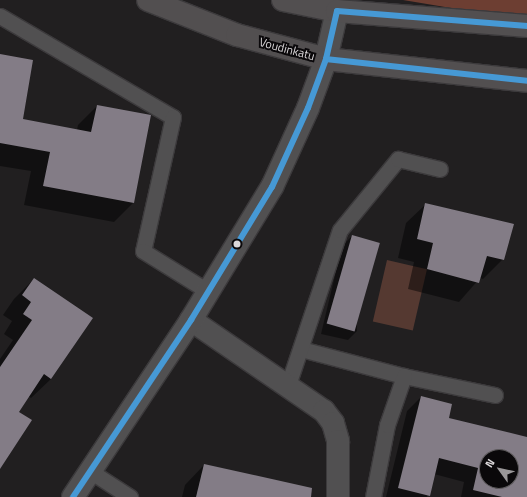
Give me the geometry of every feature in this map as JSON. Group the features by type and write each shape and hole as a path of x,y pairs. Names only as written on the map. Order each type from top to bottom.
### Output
{"main road":[{"name":"Voudinkatu","path":"148,0 237,35 326,59 527,81"},
{"path":"283,0 337,11 527,26"}],"street":[{"path":"73,497 209,292 272,187 308,108 326,59 337,11"},
{"path":"191,320 324,411 333,423 338,441 338,497"}],"lane":[{"path":"0,16 173,117 143,251 209,292"},
{"path":"288,385 340,230 398,158 440,169"},
{"path":"301,349 404,376 496,395"},
{"path":"373,497 388,425 404,376"},
{"path":"90,471 130,497"}],"shaded area":[{"path":"403,0 527,0 527,16 505,17"},
{"path":"387,260 427,269 413,331 373,321"}],"building":[{"path":"0,54 33,60 23,119 91,132 97,105 151,115 134,203 43,186 50,152 0,143"},
{"path":"425,203 514,224 504,260 487,256 479,283 427,269 433,243 417,239"},
{"path":"352,235 380,243 355,331 327,323"},
{"path":"34,278 93,318 51,379 44,374 19,412 32,420 0,469 0,367 32,320 23,314 31,302 22,295"},
{"path":"421,396 452,404 449,418 527,437 527,497 502,497 473,490 478,468 439,458 430,496 398,488"},
{"path":"204,464 312,488 311,497 196,497"}],"transit line":[{"path":"73,497 191,320 272,187 308,108 326,59 337,11 527,26"},
{"path":"326,59 527,81"}]}
